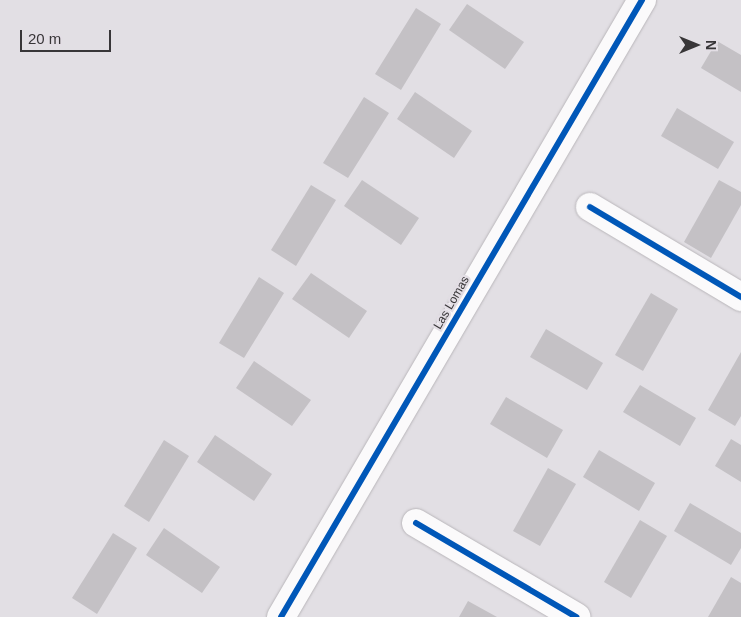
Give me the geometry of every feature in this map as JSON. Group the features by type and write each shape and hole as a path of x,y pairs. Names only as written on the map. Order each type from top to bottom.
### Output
{"street":[{"name":"Las Lomas","path":"281,617 642,0"},
{"path":"590,207 741,297"},
{"path":"416,523 576,617"}],"building":[{"path":"467,4 524,42 505,69 449,30"},
{"path":"416,8 441,24 401,90 375,74"},
{"path":"717,41 741,55 741,92 701,68"},
{"path":"415,92 472,131 454,158 397,119"},
{"path":"364,97 389,113 348,178 323,163"},
{"path":"677,108 734,142 718,169 661,136"},
{"path":"362,180 419,218 401,245 344,206"},
{"path":"719,180 741,192 741,205 711,258 684,242"},
{"path":"311,185 336,200 296,266 271,250"},
{"path":"311,273 367,311 349,338 292,299"},
{"path":"259,277 284,293 244,358 219,343"},
{"path":"651,293 678,309 643,371 615,355"},
{"path":"546,329 603,363 587,390 530,357"},
{"path":"741,352 741,416 735,426 708,410"},
{"path":"254,361 311,400 292,426 236,388"},
{"path":"640,385 696,418 680,446 623,412"},
{"path":"506,397 563,430 547,458 490,424"},
{"path":"215,435 272,474 254,501 197,462"},
{"path":"731,439 741,445 741,482 715,466"},
{"path":"164,440 189,456 149,522 124,506"},
{"path":"599,450 655,483 639,511 583,477"},
{"path":"548,468 576,484 540,546 513,531"},
{"path":"690,503 741,533 741,548 731,565 674,531"},
{"path":"640,520 667,536 631,598 604,582"},
{"path":"164,528 220,567 202,593 146,555"},
{"path":"113,533 137,548 97,614 72,598"},
{"path":"731,577 741,583 741,617 708,617"},
{"path":"468,601 497,617 459,617"}],"cycle path":[{"path":"281,617 642,0"},
{"path":"590,207 741,297"},
{"path":"416,523 576,617"}]}
